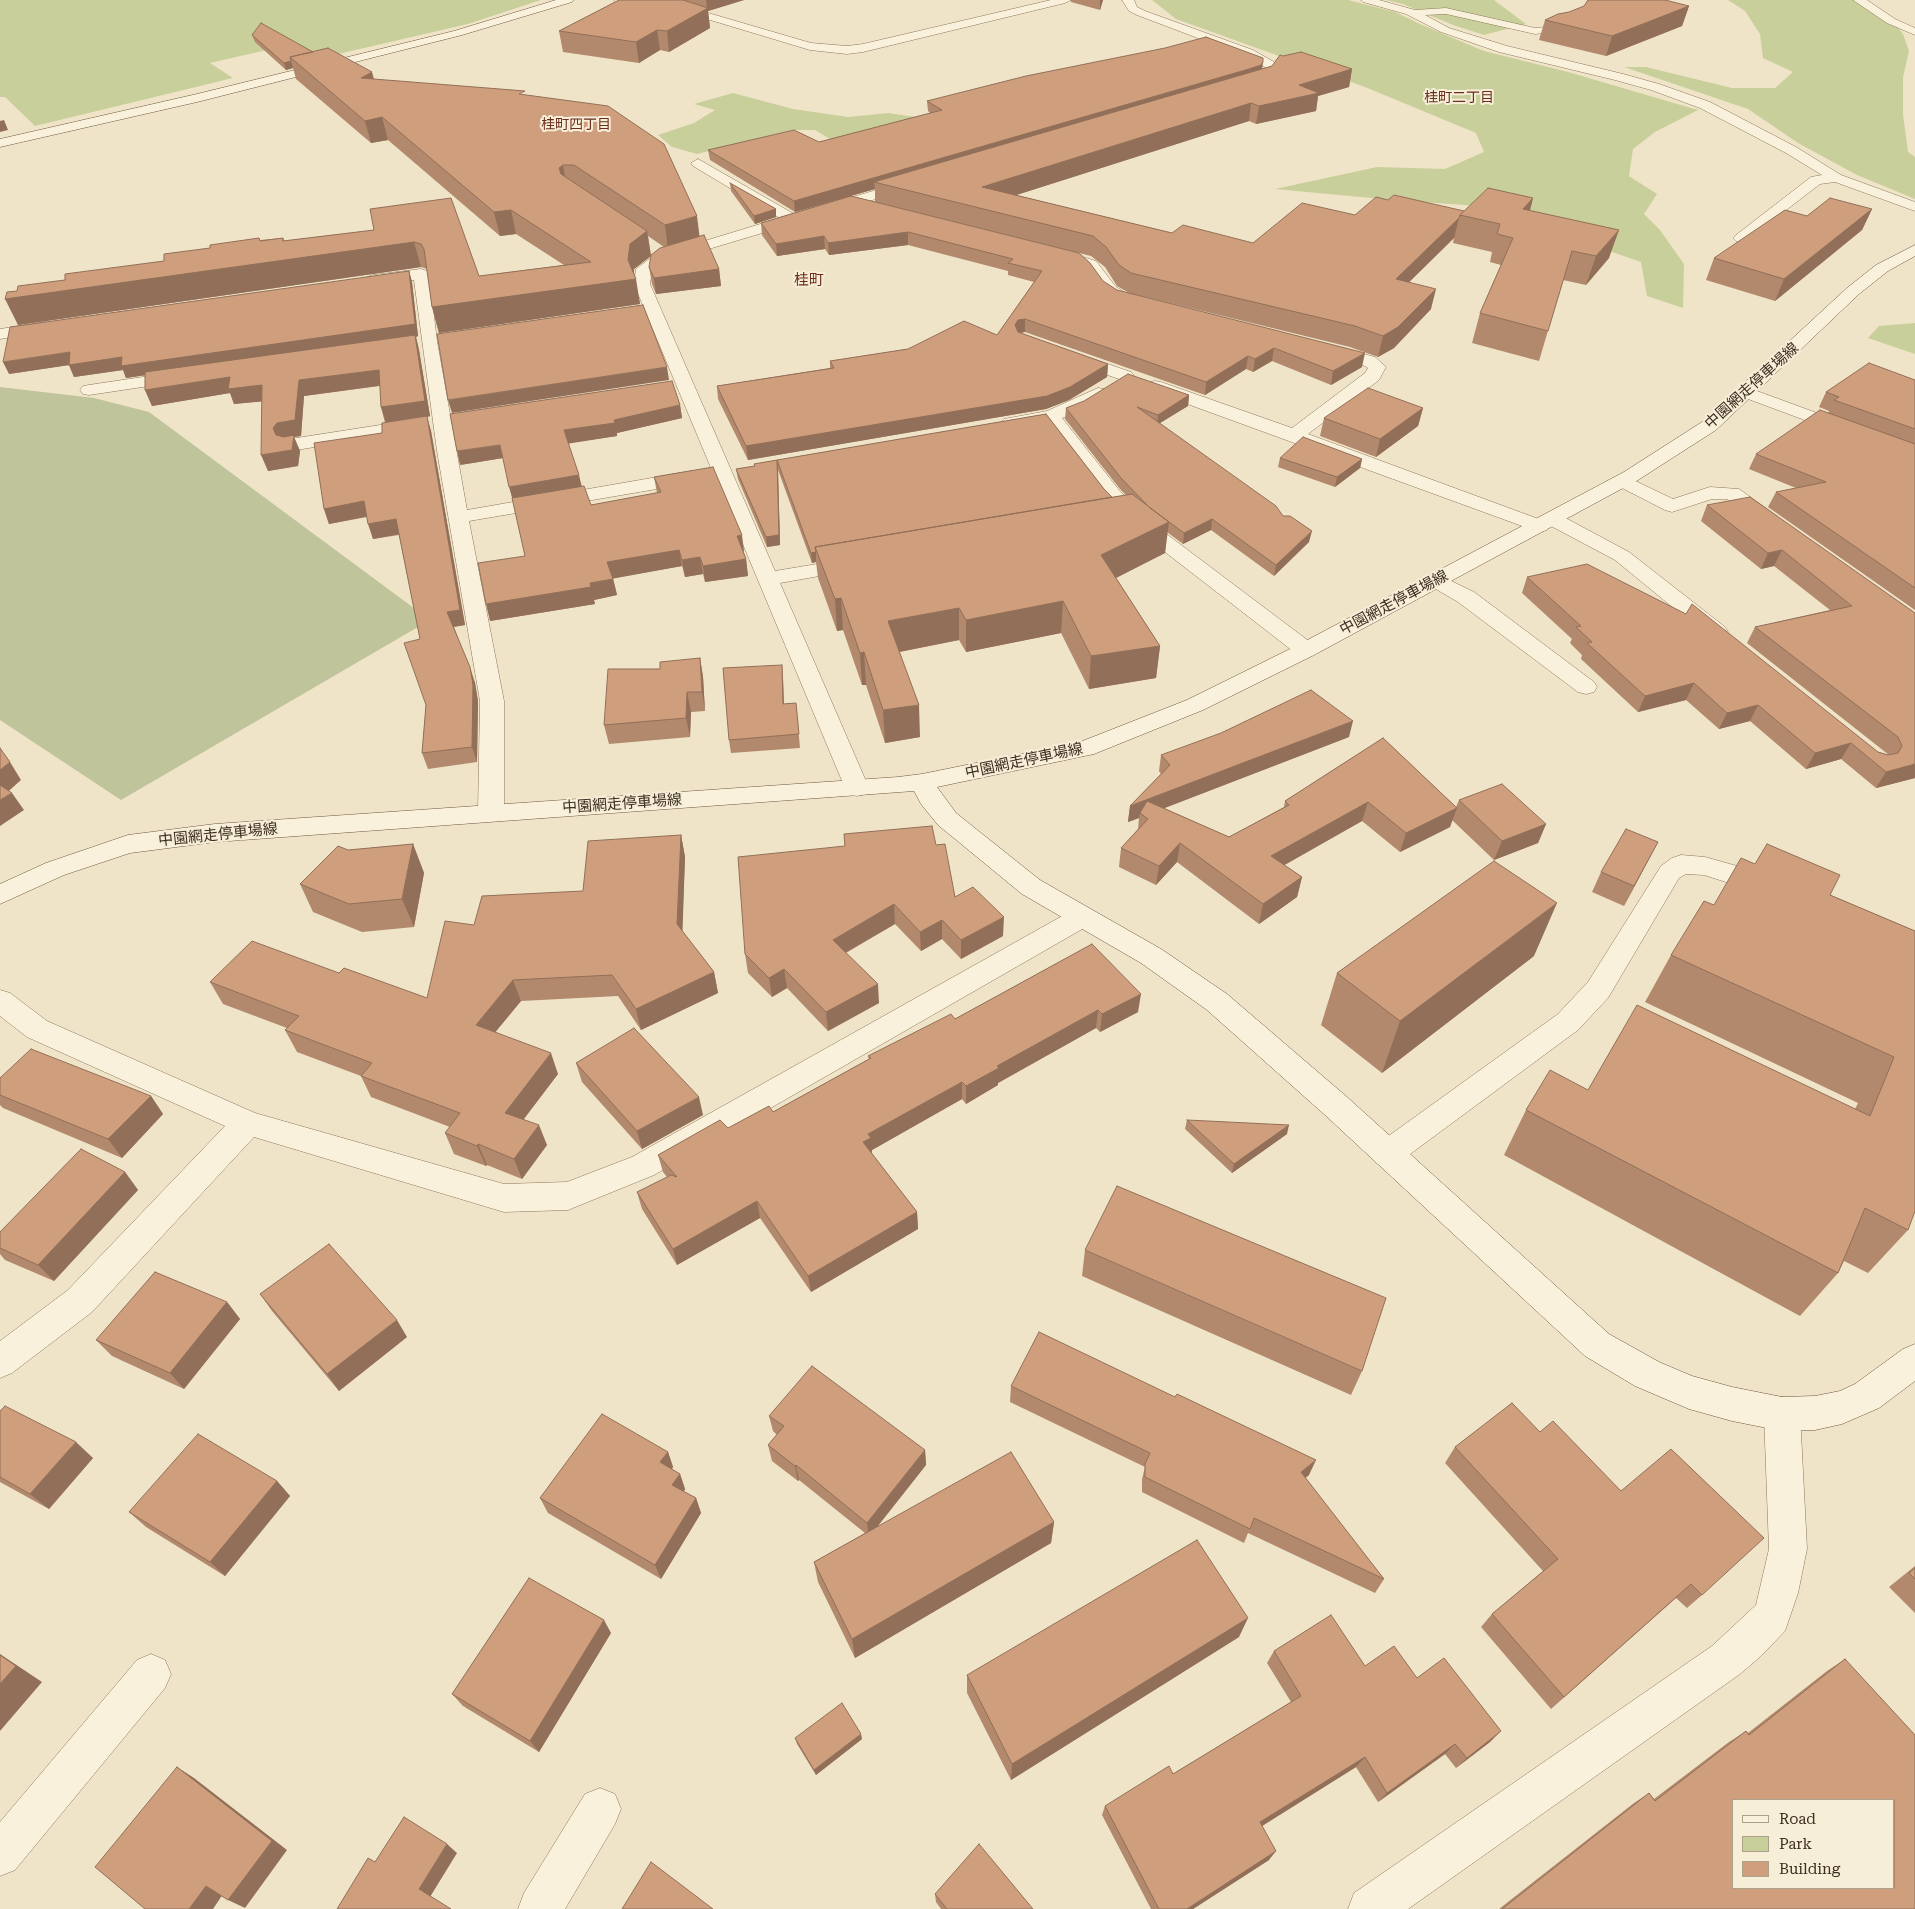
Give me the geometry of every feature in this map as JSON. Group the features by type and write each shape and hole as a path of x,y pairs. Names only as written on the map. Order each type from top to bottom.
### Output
{"street":[{"path":"0,143 197,98 450,35 493,24 568,0"},
{"path":"620,0 648,7 698,13 810,46 847,50 863,48 1065,0"},
{"path":"1128,0 1133,8 1141,13 1249,53 1270,65 1272,69 1264,79 1232,89"},
{"path":"1366,0 1410,12 1445,30 1503,50 1619,77 1655,87 1705,105 1756,131 1836,178 1915,207"},
{"path":"1410,12 1446,11 1535,31 1560,29 1574,22 1580,12 1618,0"},
{"path":"1860,0 1891,21 1915,32"},
{"path":"698,164 792,219"},
{"path":"1741,238 1816,180 1836,178"},
{"path":"857,788 768,579 732,470 686,385 642,284 644,269 657,260 927,179"},
{"path":"851,202 879,209"},
{"path":"651,247 666,257"},
{"name":"中園網走停車場線","path":"0,895 55,869 128,844 215,834 922,782 1086,749 1195,705 1306,650 1623,480 1709,426 1853,291 1882,268 1915,250"},
{"path":"1042,251 1085,261 1097,271 1110,290 1122,298 1151,305"},
{"path":"353,283 421,274 420,343 442,421 492,701 491,813"},
{"path":"635,312 654,309"},
{"path":"0,334 64,324"},
{"path":"420,343 448,339"},
{"path":"1294,435 1373,376 1377,367 1369,361 1315,346"},
{"path":"1061,352 1546,522 1622,556 1731,643"},
{"path":"89,390 204,373"},
{"path":"993,426 1051,416 1076,406 1126,376"},
{"path":"666,388 686,385"},
{"path":"1746,392 1915,456"},
{"path":"1051,416 1112,494 1123,518 1140,524 1306,650"},
{"path":"290,445 461,418"},
{"path":"459,517 732,470"},
{"path":"1623,480 1672,506 1710,492 1732,493 1788,532"},
{"path":"768,579 874,560"},
{"path":"1436,581 1466,598 1586,687"},
{"path":"922,782 930,798 947,819 1031,888 1151,956 1217,1002 1336,1106 1597,1345 1648,1374 1689,1392 1732,1404 1782,1414 1816,1413 1842,1407 1867,1396 1915,1360"},
{"path":"1387,1154 1568,1022 1598,990 1670,872 1681,864 1705,866 1735,875 1789,899"},
{"path":"0,1001 38,1028 248,1122 504,1198 568,1196 643,1166 1082,917"},
{"path":"0,1362 80,1301 248,1122"},
{"path":"1370,1909 1726,1660 1771,1617 1779,1592 1788,1549 1782,1414"},
{"path":"0,1855 151,1674"},
{"path":"540,1909 600,1810"}],"green space":[{"path":"0,0 541,0 468,24 321,58 293,44 210,63 233,78 35,126 5,97 0,97"},
{"path":"1152,0 1348,0 1395,12 1484,51 1568,72 1698,110 1655,132 1633,149 1629,176 1657,194 1644,214 1660,230 1684,264 1683,308 1647,296 1641,262 1566,236 1518,209 1275,189 1377,167 1445,169 1484,152 1476,133 1365,87 1176,19"},
{"path":"1386,0 1494,0 1526,24 1484,35 1453,25 1403,4"},
{"path":"1728,0 1859,0 1885,12 1903,34 1909,51 1903,77 1903,114 1908,152 1915,157 1915,199 1857,175 1798,143 1748,109 1624,67 1646,67 1732,88 1775,88 1793,72 1763,58 1760,34 1745,11"},
{"path":"733,93 793,109 848,117 888,113 916,117 845,148 815,130 792,130 697,154 672,147 658,135 694,123 715,110 694,104"},
{"path":"1915,323 1915,354 1868,338 1879,326"},
{"path":"0,387 94,398 149,412 430,620 121,800 0,720"}],"building":[{"path":"619,0 683,0 708,8 667,31 657,30 636,42 559,31"},
{"path":"1588,0 1665,0 1689,6 1612,36 1545,20 1584,6"},
{"path":"261,23 313,52 290,57 291,61 284,63 252,35"},
{"path":"1206,37 1263,58 1263,62 1261,65 1249,69 794,201 708,150 794,130 819,142 942,110 927,101 1026,76 1165,48"},
{"path":"328,48 372,72 361,78 525,91 519,94 608,106 664,144 697,216 665,225 574,165 563,165 559,168 561,174 647,231 630,244 628,260 636,279 432,307 424,249 421,244 414,242 5,299 7,292 17,291 18,286 65,280 65,274 164,261 164,254 210,248 210,245 259,238 260,241 283,238 283,241 374,230 370,209 451,198 479,276 591,262 511,210 494,212 382,117 365,121 290,57"},
{"path":"1301,52 1352,69 1299,85 1319,93 1259,106 1251,103 982,187 1172,233 1183,225 1253,243 1302,203 1355,215 1376,197 1388,200 1394,195 1464,211 1396,279 1436,289 1398,327 1383,336 1355,326 1131,273 1119,265 1106,247 1093,236 874,182 1272,66 1280,55"},
{"path":"730,183 776,209 754,216"},
{"path":"1488,188 1533,198 1523,209 1619,230 1596,256 1572,251 1548,331 1480,313 1513,238 1497,234 1500,224 1460,215"},
{"path":"851,196 1079,253 1090,263 1103,281 1117,290 1365,353 1333,371 1274,348 1255,359 1248,356 1206,382 1025,319 1018,320 1015,325 1018,332 1108,364 1070,387 1047,396 746,446 717,386 834,368 830,361 908,349 964,321 997,335 1042,271 1008,263 1013,259 908,232 828,243 824,236 776,244 761,223"},
{"path":"1830,198 1872,209 1784,279 1714,258 1785,210 1807,216"},
{"path":"704,235 719,269 654,278 649,267 651,255 660,248"},
{"path":"409,271 415,324 121,366 122,357 69,365 70,352 3,362 10,327"},
{"path":"643,305 667,367 448,400 437,334"},
{"path":"415,335 425,401 381,407 379,370 299,380 295,420 277,423 273,428 276,435 284,437 294,435 292,450 261,455 262,385 228,389 230,377 145,390 145,372"},
{"path":"1869,363 1915,380 1915,429 1834,400 1839,397 1826,392"},
{"path":"1128,374 1189,395 1158,415 1137,407 1276,506 1283,516 1290,516 1312,531 1276,565 1212,519 1184,533 1150,508 1121,478 1066,408 1084,401"},
{"path":"672,381 680,405 614,420 615,423 564,430 579,475 509,487 500,445 457,451 450,414"},
{"path":"1368,388 1423,408 1380,439 1324,418"},
{"path":"1820,410 1915,444 1915,588 1776,492 1826,482 1756,454"},
{"path":"1046,414 1112,497 815,547 816,552 811,553 777,460"},
{"path":"427,416 460,610 447,612 470,667 473,685 472,747 422,753 426,705 404,643 420,639 396,519 368,524 364,501 324,509 314,443 382,433 382,423"},
{"path":"1303,437 1362,459 1337,477 1280,458"},
{"path":"777,460 779,535 766,537 736,469"},
{"path":"713,467 742,535 737,536 746,559 703,566 700,557 682,560 679,550 607,562 613,579 590,583 591,587 486,604 478,563 525,556 512,498 584,486 591,505 661,492 654,477"},
{"path":"1132,494 1169,522 1101,555 1160,646 1091,656 1063,601 966,620 959,608 888,621 919,705 883,710 864,652 860,653 841,598 835,599 815,547"},
{"path":"1750,497 1915,613 1915,764 1886,772 1851,743 1815,753 1758,705 1727,713 1694,683 1645,696 1587,643 1592,642 1576,627 1581,626 1527,577 1587,564 1686,614 1692,604 1878,752 1888,755 1898,753 1902,746 1898,737 1755,627 1852,606 1782,550 1768,553 1707,505"},
{"path":"700,658 702,692 687,692 686,718 604,725 608,669 660,669 660,662"},
{"path":"782,665 783,704 796,703 799,734 729,740 723,668"},
{"path":"1311,690 1353,721 1130,806 1170,765 1161,755 1221,733"},
{"path":"1383,738 1457,808 1406,833 1368,802 1271,856 1302,877 1263,904 1180,843 1159,866 1121,848 1148,819 1140,813 1147,801 1229,837 1289,805 1285,801"},
{"path":"0,748 10,762 0,770"},
{"path":"1502,784 1546,824 1502,841 1459,800"},
{"path":"0,785 12,793 0,800"},
{"path":"932,826 936,845 945,844 955,897 973,887 1004,917 961,940 942,920 920,932 894,904 833,940 878,984 826,1012 784,969 769,978 745,954 738,857 845,846 844,834"},
{"path":"1626,829 1658,842 1634,886 1601,872"},
{"path":"681,835 677,924 714,972 636,1009 612,975 513,980 476,1025 551,1053 505,1113 539,1125 514,1159 445,1133 460,1113 361,1076 372,1063 285,1030 299,1016 210,982 252,941 339,973 344,968 427,998 445,921 474,925 482,896 583,891 588,841"},
{"path":"413,844 402,899 349,904 300,884 338,846 348,850"},
{"path":"1767,844 1840,875 1830,895 1915,931 1915,1211 1908,1230 1865,1208 1838,1273 1526,1110 1550,1070 1588,1090 1637,1005 1870,1116 1894,1057 1671,955 1704,901 1714,905 1741,858 1755,864"},
{"path":"1494,861 1557,903 1400,1021 1337,973"},
{"path":"1092,944 1141,994 1102,1014 1098,1010 997,1066 999,1068 966,1086 962,1082 868,1134 871,1138 863,1142 917,1212 808,1276 757,1201 673,1249 637,1192 671,1175 677,1177 658,1155 720,1120 728,1128 769,1106 773,1112 871,1058 868,1056 951,1014 955,1019"},
{"path":"634,1028 699,1097 637,1131 576,1063"},
{"path":"31,1049 151,1096 108,1139 0,1095 0,1078"},
{"path":"1187,1120 1289,1125 1234,1164"},
{"path":"81,1149 125,1172 38,1265 0,1248 0,1232"},
{"path":"1117,1186 1386,1298 1362,1371 1085,1250"},
{"path":"329,1244 397,1320 327,1374 260,1294"},
{"path":"155,1272 227,1302 170,1373 96,1340"},
{"path":"1039,1332 1175,1397 1177,1394 1316,1460 1301,1472 1384,1579 1254,1518 1250,1529 1145,1477 1145,1464 1150,1453 1011,1386"},
{"path":"812,1366 925,1450 867,1523 796,1465 768,1445 784,1426 769,1416"},
{"path":"1512,1403 1540,1432 1553,1421 1621,1491 1671,1449 1764,1538 1702,1595 1691,1584 1564,1697 1492,1614 1558,1559 1455,1447"},
{"path":"5,1406 76,1442 30,1494 0,1477 0,1411"},
{"path":"602,1414 668,1452 660,1462 680,1474 672,1485 696,1498 655,1565 540,1498"},
{"path":"198,1434 277,1481 210,1562 129,1512"},
{"path":"1011,1452 1054,1522 852,1639 814,1562"},
{"path":"1197,1540 1248,1618 1012,1764 967,1675"},
{"path":"1915,1568 1915,1579 1909,1573"},
{"path":"529,1578 604,1620 530,1741 452,1694"},
{"path":"1331,1615 1365,1666 1394,1646 1417,1678 1444,1658 1501,1731 1467,1758 1455,1744 1387,1793 1365,1757 1260,1822 1276,1851 1187,1909 1159,1909 1105,1806 1169,1766 1173,1774 1301,1696 1274,1651"},
{"path":"0,1655 16,1666 0,1684"},
{"path":"1845,1659 1915,1735 1915,1909 1502,1909 1649,1793 1655,1801 1746,1731 1749,1735"},
{"path":"842,1703 861,1734 814,1770 795,1738"},
{"path":"177,1767 272,1841 228,1900 206,1886 189,1909 145,1909 95,1867"},
{"path":"404,1817 447,1844 419,1889 451,1909 337,1909 368,1858 375,1862"},
{"path":"979,1844 1033,1909 947,1909 935,1894"},
{"path":"651,1862 713,1909 622,1909"}],"district":[{"name":"桂町二丁目","path":"1459,98"},
{"name":"桂町四丁目","path":"576,125"},
{"name":"桂町","path":"809,281"}]}
